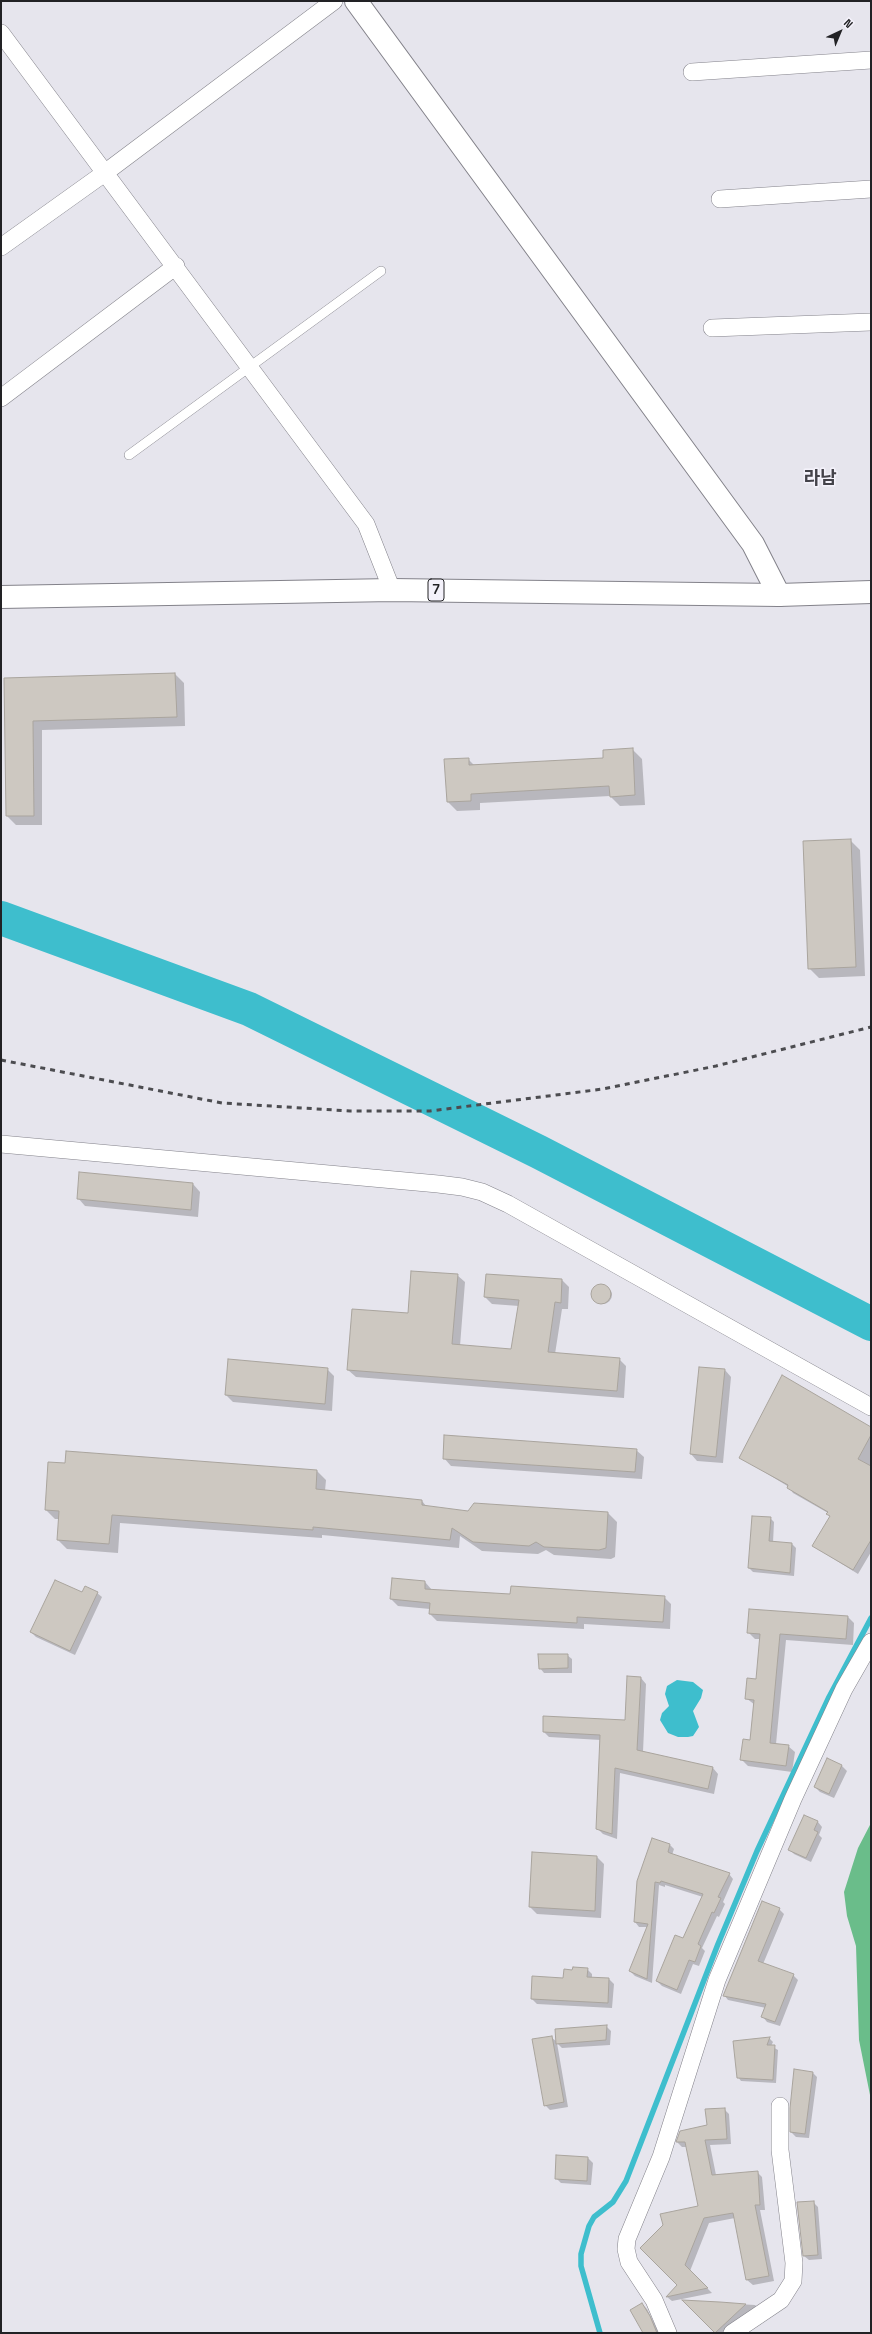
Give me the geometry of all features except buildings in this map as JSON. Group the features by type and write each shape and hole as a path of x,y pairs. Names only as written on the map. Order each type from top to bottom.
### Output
{"main road":[{"path":"356,1 753,544 779,595"},
{"name":"7","path":"1,597 392,590 779,595 871,592"}],"street":[{"path":"1,248 106,172 334,1"},
{"path":"1,32 366,524 392,590"},
{"path":"692,72 871,60"},
{"path":"720,200 871,189"},
{"path":"1,398 176,266"},
{"path":"712,328 871,322"},
{"path":"1,1144 430,1183 462,1187 482,1192 508,1204 871,1407"},
{"path":"668,2333 654,2300 629,2262 626,2249 627,2239 660,2157 717,1980 793,1799 844,1689 871,1642"},
{"path":"732,2333 781,2300 793,2281 794,2263 780,2150 780,2106"}],"lane":[{"path":"129,454 381,271"}],"green space":[{"path":"871,1823 871,2100 859,2040 856,1946 847,1916 844,1892 858,1848"}],"water":[{"path":"677,1680 693,1682 703,1690 701,1698 693,1711 699,1727 693,1736 678,1737 668,1733 660,1720 662,1713 669,1706 665,1694 667,1686"}],"waterway":[{"path":"1,918 249,1009 539,1152 871,1324"},
{"path":"600,2333 581,2266 581,2254 589,2226 594,2217 613,2202 626,2181 718,1944 757,1851 829,1697 871,1618"}],"railway":[{"path":"1,1060 222,1103 350,1111 430,1111 603,1089 716,1066 871,1027"}],"district":[{"name":"라남","path":"820,479"}]}
